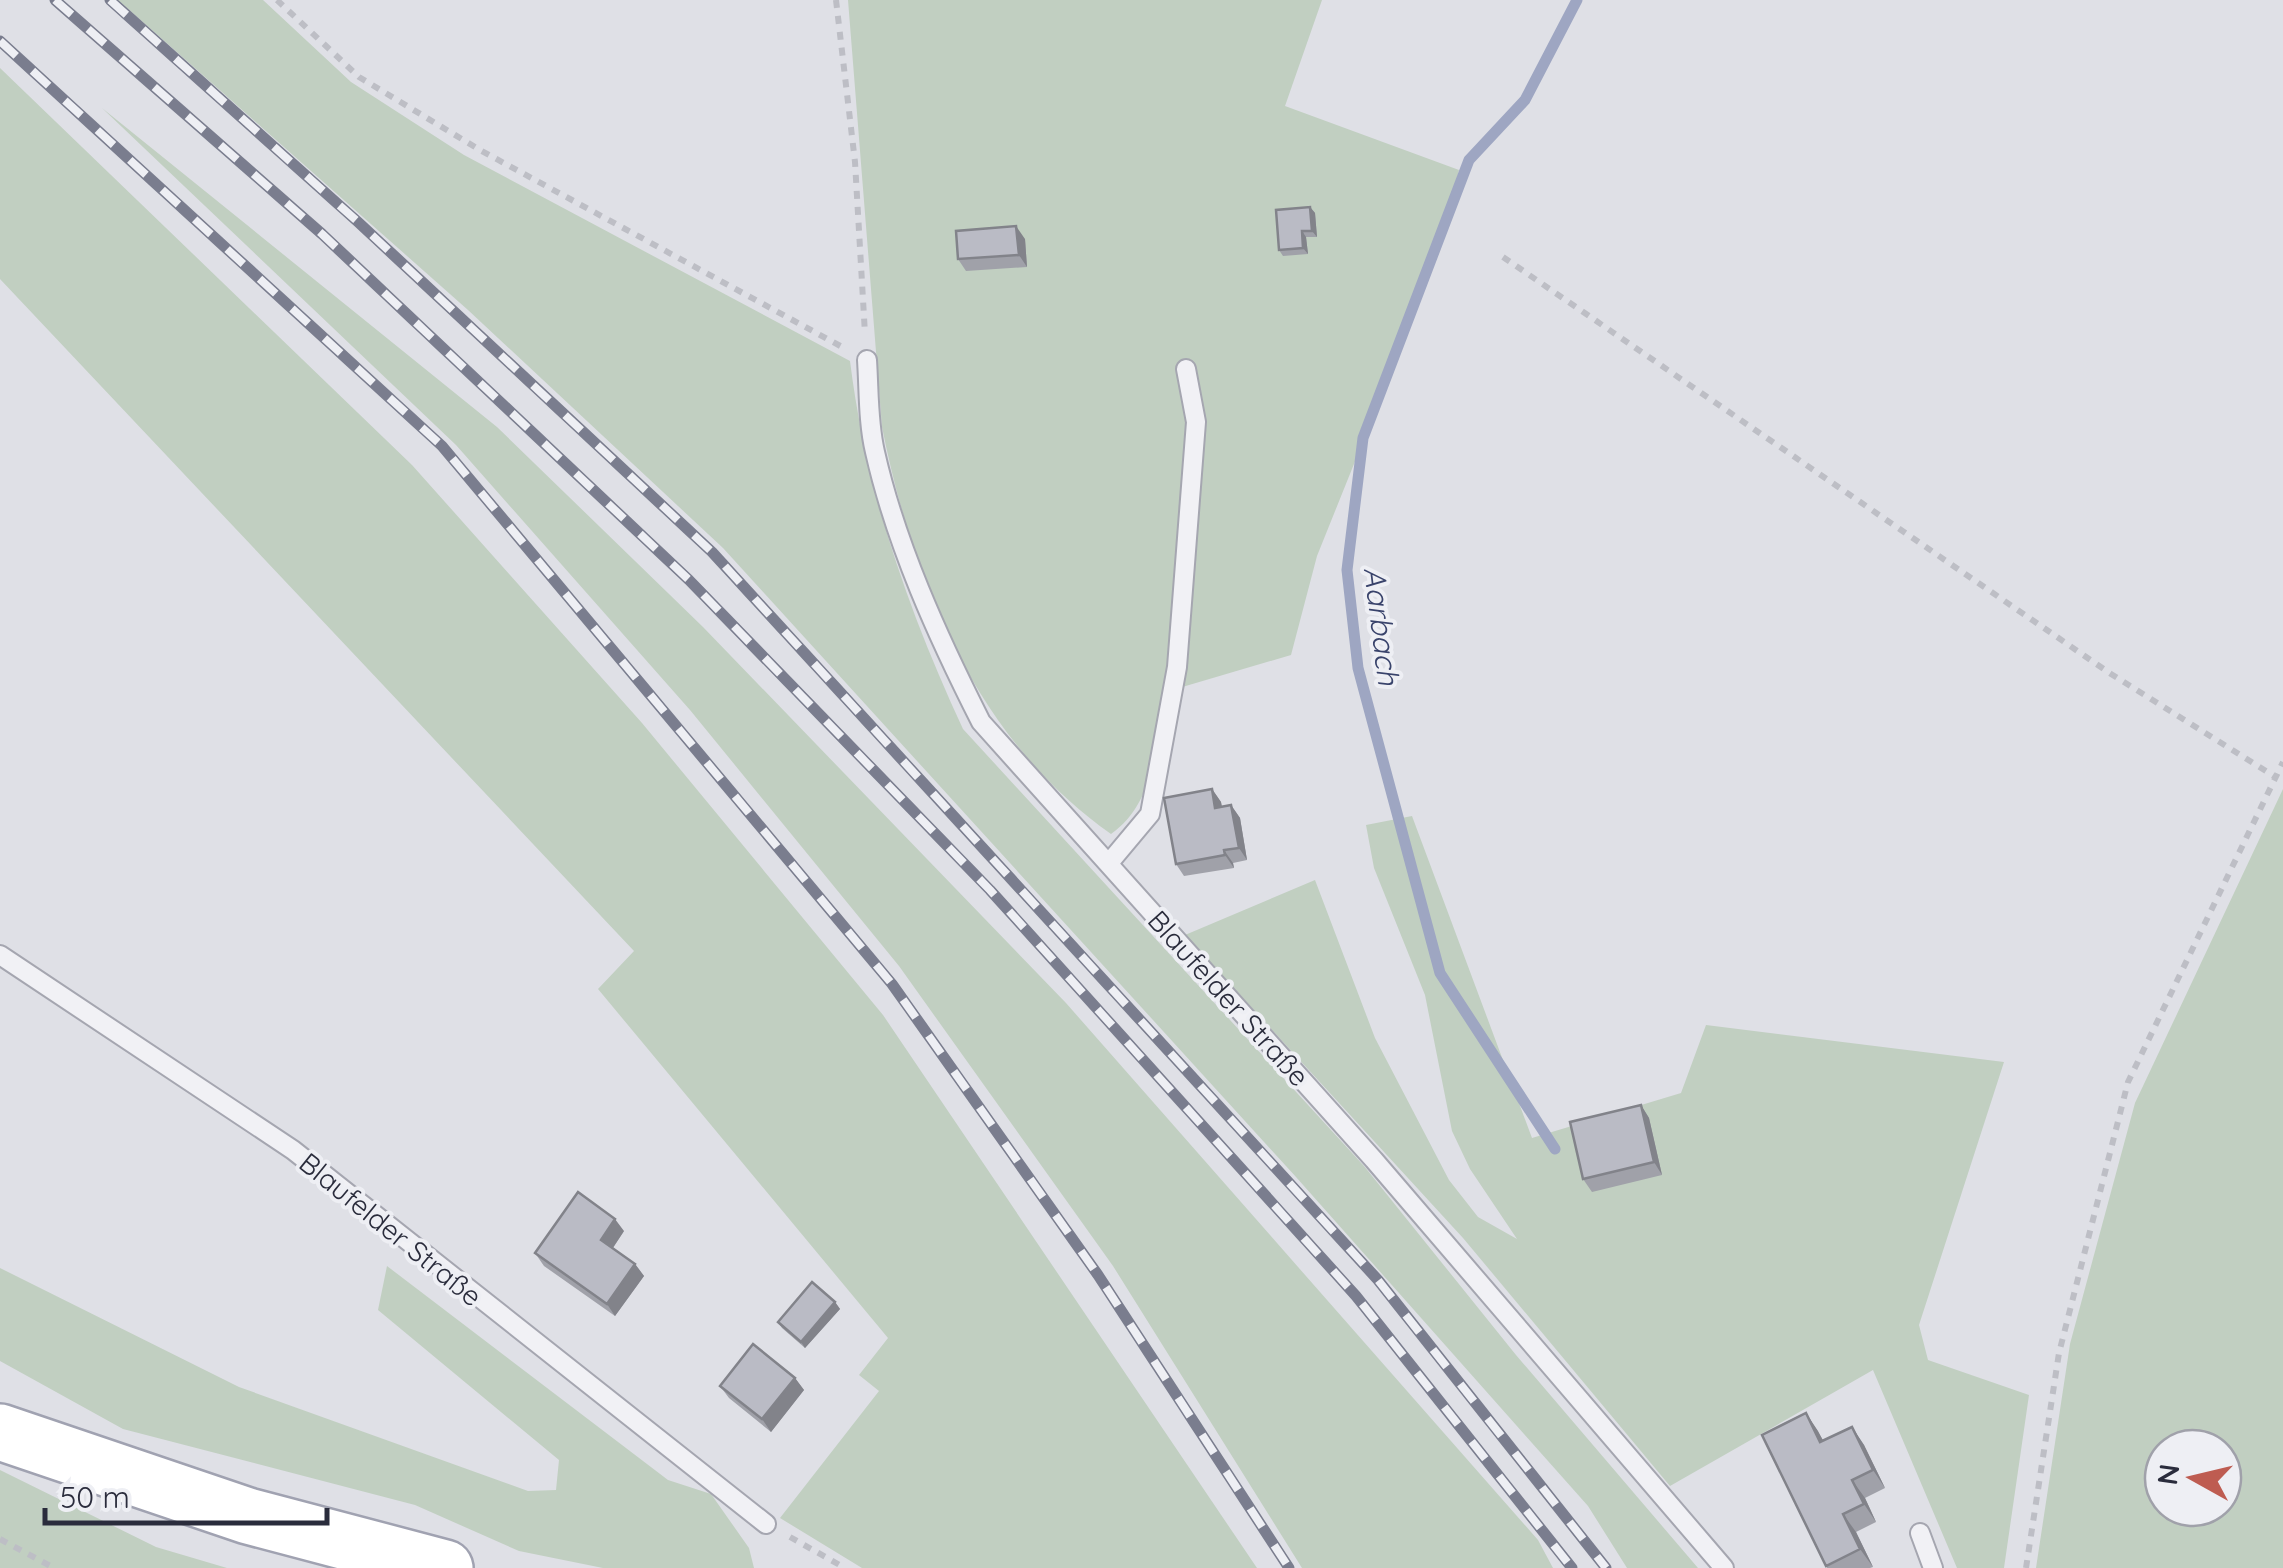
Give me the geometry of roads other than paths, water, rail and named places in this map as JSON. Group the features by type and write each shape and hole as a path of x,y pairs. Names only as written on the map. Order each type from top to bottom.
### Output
{"main road":[{"path":"0,1432 248,1516 446,1568"}],"lane":[{"name":"Blaufelder Straße","path":"867,360 874,450 944,648 980,722 1374,1160 1724,1568"},
{"path":"1109,863 1150,814 1178,667 1196,422 1186,369"},
{"name":"Blaufelder Straße","path":"0,954 292,1150 766,1524"},
{"path":"1920,1533 1933,1568"}],"waterway":[{"name":"Aarbach","path":"1555,1149 1440,973 1358,668 1347,570 1363,438 1469,160 1525,100 1577,0"}],"railway":[{"path":"55,0 322,234 689,580 990,890 1356,1296 1572,1568"},
{"path":"110,0 358,222 712,552 1378,1280 1606,1568"},
{"path":"0,41 442,446 892,984 1098,1275 1289,1568"}]}
